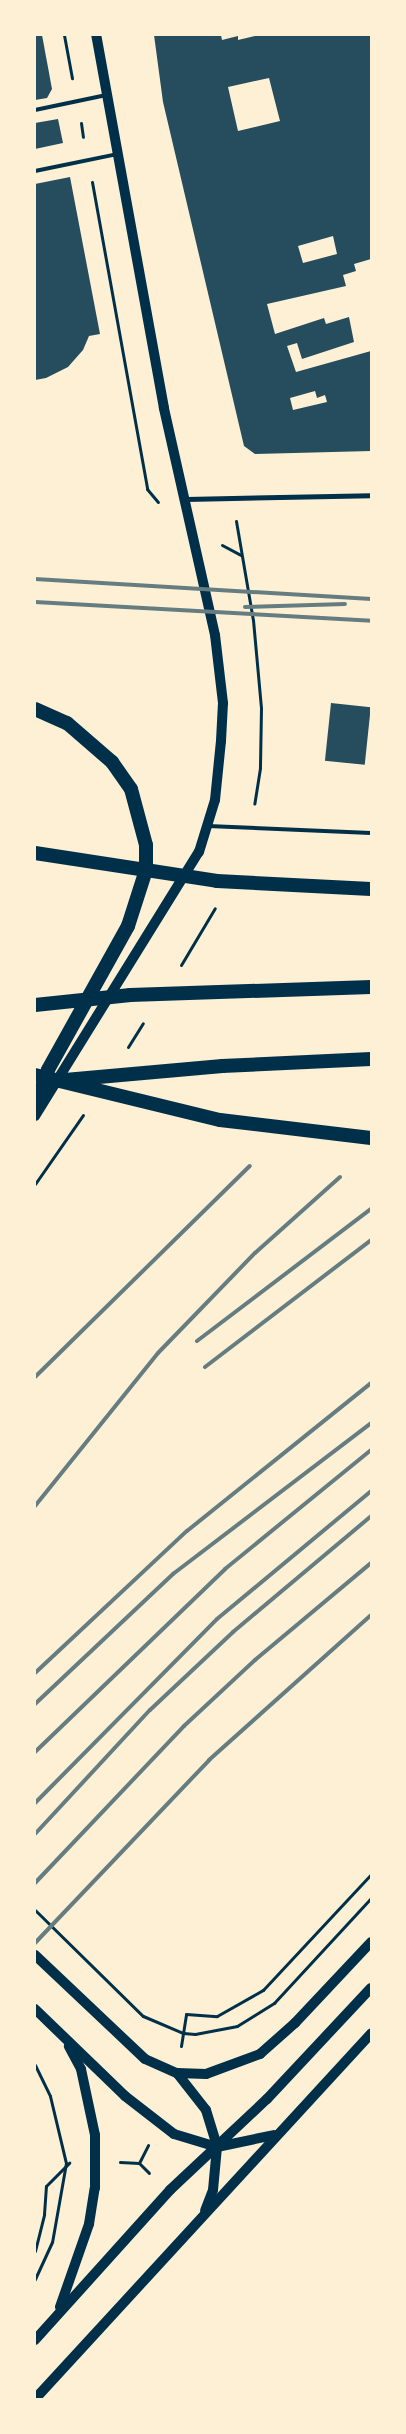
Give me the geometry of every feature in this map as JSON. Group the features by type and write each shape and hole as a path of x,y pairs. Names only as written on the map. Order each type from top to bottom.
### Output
{"highway":[{"path":"35,709 66,723 112,762 131,789 146,845 146,870 130,919 48,1070 35,1107"},
{"path":"35,853 217,881 371,889"},
{"path":"35,1005 130,995 371,987"},
{"path":"35,1085 204,1067 371,1059"},
{"path":"35,1075 220,1120 371,1138"}],"main road":[{"path":"35,1116 188,873 208,826 219,768 223,703 215,635 186,499 164,408 96,35"},
{"path":"35,1954 96,2015 145,2059 177,2074 206,2074 260,2054 295,2023 371,1942"},
{"path":"35,2340 59,2310 170,2190 306,2060 371,1988"},
{"path":"35,2009 158,2124 174,2134 217,2147 274,2136"},
{"path":"35,2399 202,2218 274,2136 371,2033"},
{"path":"59,2310 89,2224 95,2188 95,2135 81,2069 65,2038"},
{"path":"177,2074 206,2110 217,2147 213,2190 202,2218"}],"street":[{"path":"186,499 371,494"}],"lane":[{"path":"35,110 106,96"},
{"path":"35,171 118,154"},
{"path":"208,826 371,833"}],"path":[{"path":"64,35 146,489 159,504"},
{"path":"233,499 242,555"},
{"path":"182,2033 186,2014 218,2016 263,1990 371,1874"},
{"path":"35,1910 144,2016 182,2033 215,2032 237,2026 274,2003 371,1898"},
{"path":"35,2066 50,2096 66,2163 52,2242 35,2279"},
{"path":"139,2163 149,2142"},
{"path":"120,2162 139,2163 153,2176"},
{"path":"35,2251 44,2214 46,2186 66,2163"}],"building":[{"path":"35,35 42,35 52,89 47,98 35,100"},
{"path":"154,35 221,35 222,40 238,36 238,40 259,35 371,35 371,259 354,264 356,271 343,275 346,286 267,304 275,334 324,318 326,324 349,317 354,342 302,359 297,343 287,346 296,372 371,351 371,451 255,454 244,446 163,102","holes":["269,78 280,121 238,131 228,87","333,236 337,254 303,263 298,246","315,391 317,398 325,395 327,402 293,410 290,398"]},
{"path":"58,119 63,143 35,149 35,123"},
{"path":"70,177 100,334 89,336 83,350 68,367 46,378 35,380 35,184"},
{"path":"331,703 371,707 365,765 325,761"}],"railway":[{"path":"35,579 371,599"},
{"path":"35,602 371,621"},
{"path":"245,607 345,604"},
{"path":"35,1377 250,1166"},
{"path":"35,1506 158,1353 255,1253 340,1177"},
{"path":"197,1341 371,1209"},
{"path":"205,1367 371,1240"},
{"path":"35,1673 187,1531 371,1383"},
{"path":"35,1704 173,1574 371,1423"},
{"path":"35,1752 225,1569 371,1450"},
{"path":"35,1803 217,1619 371,1491"},
{"path":"35,1834 150,1710 233,1632 371,1516"},
{"path":"35,1883 184,1726 255,1660 371,1563"},
{"path":"35,1943 209,1760 371,1615"}]}
